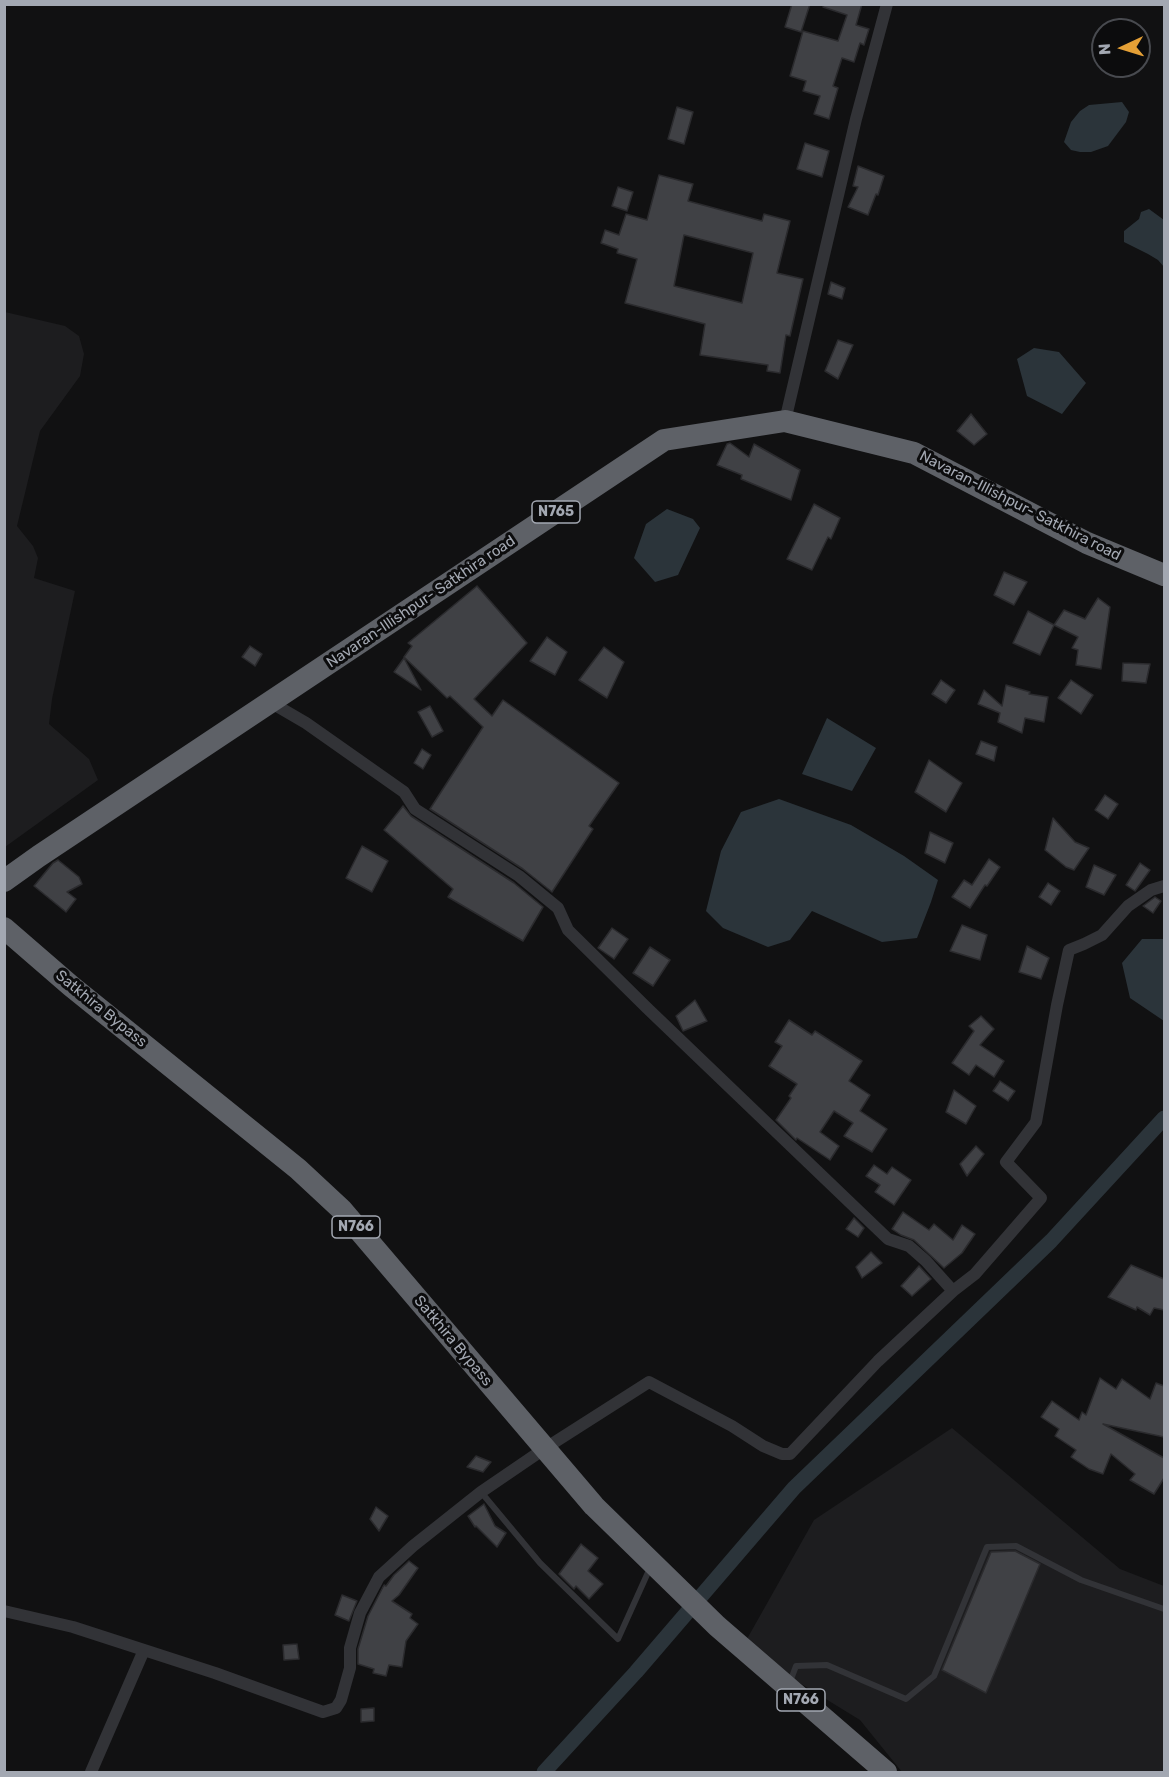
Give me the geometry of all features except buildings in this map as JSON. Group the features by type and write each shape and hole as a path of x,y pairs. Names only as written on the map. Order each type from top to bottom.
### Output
{"highway":[{"name":"Navaran-Illishpur- Satkhira road","path":"4,881 664,440 785,422 914,453 1087,543 1164,575"},
{"name":"Satkhira Bypass","path":"4,928 298,1169 340,1209 594,1506 717,1626 885,1773"}],"street":[{"path":"785,422 856,119 887,4"},
{"path":"270,702 306,723 404,792 415,809 519,876 558,908 568,930 647,1008 888,1239 909,1246 953,1291"},
{"path":"4,1611 74,1628 144,1650 323,1712 336,1708 341,1700 350,1668 350,1648 360,1613 379,1577 413,1546 481,1492 649,1382 732,1426 774,1452 790,1454 878,1361 953,1291 975,1274 1041,1198 1006,1161 1036,1122 1069,950 1102,935 1128,906 1151,890 1164,886"},
{"path":"91,1773 144,1650"}],"lane":[{"path":"481,1492 540,1563 618,1639 658,1568"},
{"path":"788,1689 796,1666 827,1665 906,1699 934,1676 987,1547 1016,1546 1081,1580 1164,1609"}],"shaded area":[{"path":"1122,102 1129,112 1126,122 1108,146 1091,152 1080,152 1071,150 1064,142 1071,122 1080,111 1089,105"},
{"path":"1149,209 1164,220 1164,267 1158,260 1124,242 1124,231 1139,219 1141,212"},
{"path":"5,312 65,326 79,336 84,354 80,376 40,431 17,526 33,546 38,558 34,578 75,591 52,699 49,724 89,759 98,780 5,847"},
{"path":"1034,348 1059,352 1086,383 1062,414 1027,396 1017,359"},
{"path":"667,509 693,519 700,528 678,575 655,582 634,558 646,524"},
{"path":"827,718 876,748 852,791 802,774"},
{"path":"779,799 851,825 904,856 938,880 917,938 882,942 812,911 790,940 768,947 723,928 706,911 721,851 741,812"},
{"path":"1142,939 1164,939 1164,1021 1130,998 1122,963"},
{"path":"952,1428 1120,1569 1164,1586 1164,1772 902,1772 860,1720 743,1646 814,1520"}],"waterway":[{"path":"544,1772 636,1672 794,1488 1051,1241 1164,1118"}]}
